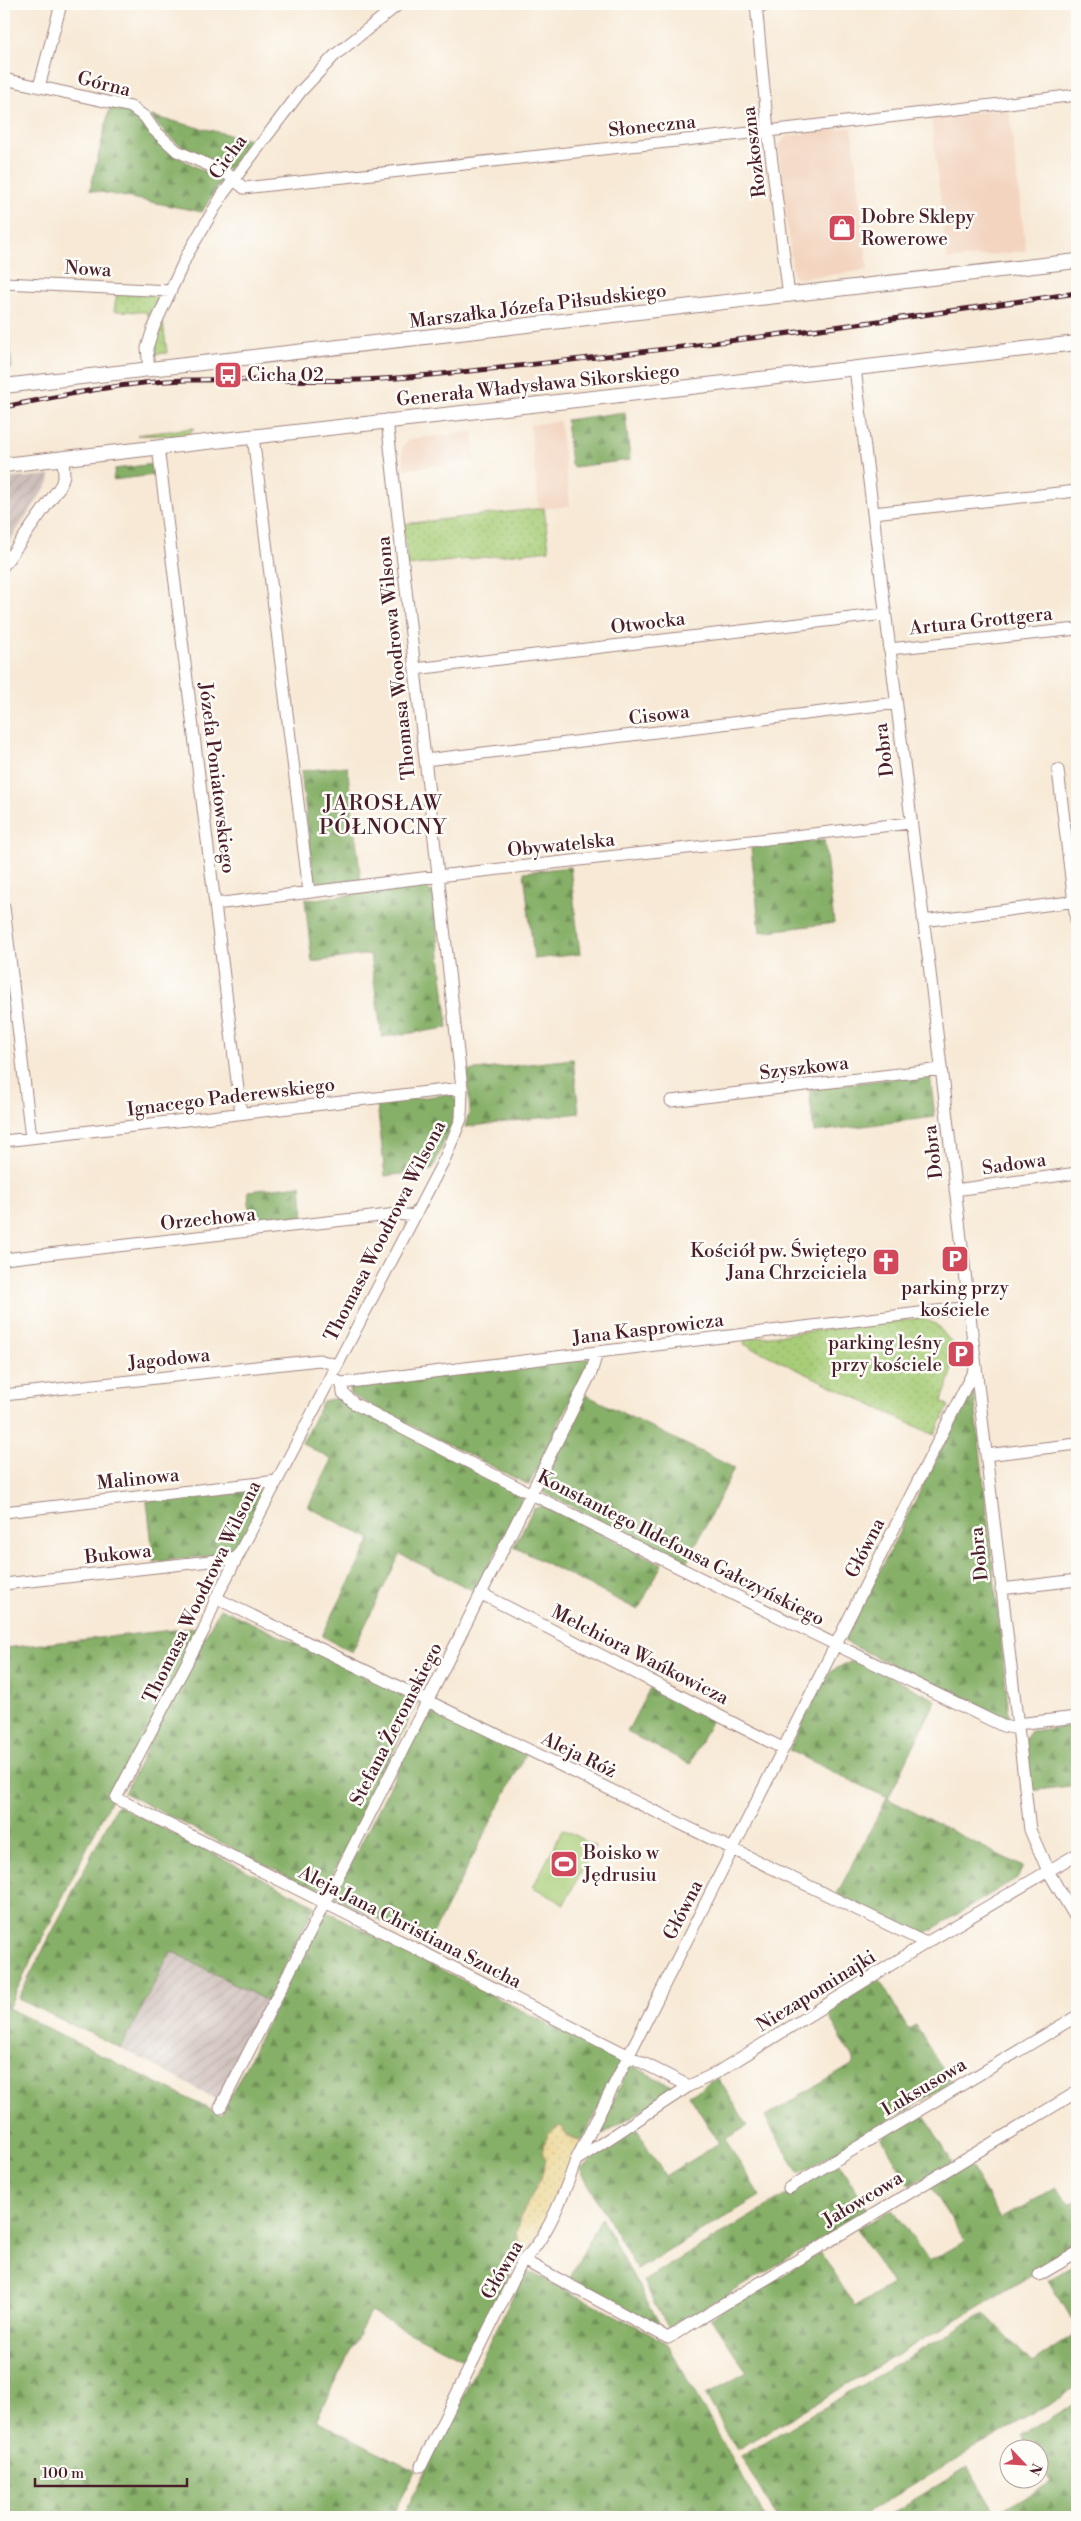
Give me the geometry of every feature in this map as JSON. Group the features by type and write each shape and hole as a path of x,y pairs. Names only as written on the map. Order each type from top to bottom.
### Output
{"main road":[{"name":"Marszałka Józefa Piłsudskiego","path":"4,386 149,371 1077,261"},
{"name":"Generała Władysława Sikorskiego","path":"4,465 1077,343"}],"street":[{"path":"39,87 61,4"},
{"name":"Cicha","path":"149,371 147,348 149,338 197,238 233,180 272,127 317,73 335,55 399,4"},
{"path":"756,5 776,4"},
{"name":"Rozkoszna","path":"756,5 768,131 789,296"},
{"name":"Górna","path":"4,79 131,107 145,117 154,130 177,151 226,174 233,180"},
{"name":"Słoneczna","path":"233,180 244,188 1077,95"},
{"name":"Nowa","path":"4,283 171,291"},
{"name":"Dobra","path":"855,368 941,1069 1030,1830 1048,1871 1077,1920"},
{"name":"Thomasa Woodrowa Wilsona","path":"116,1798 200,1639 216,1598 277,1481 336,1380 337,1365 455,1137 461,1119 462,1088 387,420"},
{"path":"253,436 309,892"},
{"name":"Józefa Poniatowskiego","path":"158,447 241,1113"},
{"path":"4,565 61,485 64,475 63,458"},
{"path":"873,513 1077,490"},
{"name":"Otwocka","path":"415,669 885,614"},
{"name":"Artura Grottgera","path":"889,649 1077,629"},
{"name":"Cisowa","path":"425,760 896,704"},
{"path":"1058,770 1076,902 1077,928"},
{"name":"Obywatelska","path":"215,904 438,876 910,823"},
{"path":"923,921 1076,902"},
{"path":"4,907 31,1138"},
{"name":"Szyszkowa","path":"671,1101 941,1069"},
{"name":"Ignacego Paderewskiego","path":"4,1141 462,1088"},
{"name":"Sadowa","path":"955,1190 1077,1173"},
{"name":"Orzechowa","path":"4,1259 397,1214 415,1216"},
{"name":"Jana Kasprowicza","path":"336,1380 597,1353 969,1306"},
{"name":"Stefana Żeromskiego","path":"220,2108 533,1493 591,1373 597,1353"},
{"name":"Jagodowa","path":"4,1395 319,1360 337,1365"},
{"name":"Główna","path":"421,2466 523,2260 532,2253 555,2212 576,2160 975,1368"},
{"name":"Konstantego Ildefonsa Gałczyńskiego","path":"336,1380 344,1393 355,1404 835,1645 1004,1726 1018,1727"},
{"path":"986,1455 1077,1444"},
{"name":"Malinowa","path":"4,1512 277,1481"},
{"name":"Bukowa","path":"4,1584 237,1558"},
{"path":"1001,1589 1077,1580"},
{"name":"Melchiora Wańkowicza","path":"482,1594 782,1748"},
{"name":"Aleja Róż","path":"216,1598 428,1700 733,1851 926,1943"},
{"path":"1018,1727 1077,1717"},
{"name":"Aleja Jana Christiana Szucha","path":"116,1798 689,2086"},
{"name":"Niezapominajki","path":"576,2160 689,2086 716,2073 926,1943 1077,1854"},
{"name":"Luksusowa","path":"789,2188 1077,2016"},
{"name":"Jałowcowa","path":"523,2260 668,2338 684,2326 1077,2092"},
{"path":"1039,2275 1077,2253"}],"shaded area":[{"path":"1009,108 1026,251 947,260 931,118"},
{"path":"852,127 868,270 797,279 793,275 778,146 787,136"},
{"path":"560,421 570,506 539,509 530,425"},
{"path":"473,432 476,461 404,469 402,448 409,439"},
{"path":"50,475 49,482 4,549 4,479"},
{"path":"171,1951 267,2001 216,2099 121,2048"}],"green space":[{"path":"110,107 134,112 155,138 173,154 221,181 202,212 90,190"},
{"path":"151,116 252,140 228,170 176,142 158,126"},
{"path":"117,293 153,295 158,301 151,317 147,315 147,312 114,311"},
{"path":"163,323 167,353 156,354 156,344"},
{"path":"8,332 12,368 4,369 4,333"},
{"path":"625,412 630,460 574,467 571,465 566,420"},
{"path":"194,428 187,436 137,435"},
{"path":"153,464 154,475 113,480 115,469"},
{"path":"544,508 549,550 408,566 403,524"},
{"path":"347,766 361,880 323,885 314,879 301,771"},
{"path":"824,840 834,923 760,932 751,848"},
{"path":"570,867 580,954 534,959 524,872"},
{"path":"424,886 433,893 448,1028 382,1037 370,954 312,962 305,900"},
{"path":"573,1059 579,1113 465,1127 470,1110 467,1071"},
{"path":"930,1074 935,1117 814,1132 809,1089"},
{"path":"451,1094 457,1102 457,1112 432,1170 385,1176 377,1103"},
{"path":"301,1185 304,1218 251,1224 248,1191"},
{"path":"921,1318 936,1324 952,1343 951,1376 942,1401 949,1406 934,1435 744,1344 745,1339"},
{"path":"591,1358 529,1485 351,1395 350,1388"},
{"path":"970,1393 974,1393 1010,1724 844,1641"},
{"path":"586,1395 734,1468 686,1564 539,1490"},
{"path":"338,1398 521,1490 523,1497 476,1592 400,1554 352,1652 322,1636 371,1539 308,1507 332,1460 302,1443 323,1401"},
{"path":"269,1489 238,1553 154,1562 147,1501"},
{"path":"544,1505 662,1564 638,1610 514,1547 533,1509"},
{"path":"220,1608 418,1701 323,1894 124,1793"},
{"path":"202,1627 114,1793 8,2008 221,2115 324,1910 617,2059 620,2064 582,2141 567,2136 546,2160 541,2178 520,2218 516,2233 522,2249 467,2361 370,2312 316,2420 415,2471 391,2517 4,2517 4,1648"},
{"path":"855,1659 936,1700 888,1799 1023,1867 1017,1878 926,1933 912,1932 837,1894 887,1798 789,1750 829,1672"},
{"path":"650,1688 712,1719 690,1764 627,1732"},
{"path":"431,1705 526,1754 428,1943 334,1897"},
{"path":"1077,1725 1077,1785 1030,1791 1025,1739 1031,1731"},
{"path":"117,1805 315,1905 267,2001 171,1951 121,2048 18,1999"},
{"path":"563,1829 595,1846 564,1904 533,1887"},
{"path":"879,1979 909,2030 916,2025 951,2083 799,2174 765,2117 855,2063 826,2011"},
{"path":"631,2065 677,2089 593,2140"},
{"path":"718,2078 748,2126 725,2139 760,2196 637,2270 580,2169 635,2127 665,2176 719,2143 689,2095"},
{"path":"923,2113 952,2162 910,2186 882,2138"},
{"path":"839,2163 868,2211 669,2329 643,2281"},
{"path":"968,2163 1001,2219 1056,2188 1070,2204 1077,2200 1077,2248 737,2450 706,2395 747,2372 711,2318 821,2252 855,2307 892,2285 857,2229 893,2209 929,2262 965,2241 931,2187"},
{"path":"601,2218 661,2327 570,2278"},
{"path":"1077,2263 1077,2328 1049,2280"},
{"path":"526,2270 654,2335 667,2344 765,2517 402,2517"},
{"path":"984,2313 1032,2363 1077,2332 1077,2387 860,2517 776,2517 741,2456"},
{"path":"1077,2402 1077,2517 885,2517 968,2467 996,2514 1041,2488 1048,2488 1048,2484 1051,2482 1048,2477 1048,2438 1025,2438 1023,2435"}],"sand":[{"path":"560,2126 567,2136 582,2141 549,2215 528,2251 522,2249 516,2233 520,2218 541,2178 546,2160 542,2152 548,2134"}],"railway":[{"path":"4,407 95,390 163,381 381,379 493,369 743,339 1077,293"}],"place":[{"name":"Dobre Sklepy Rowerowe","path":"842,228"},
{"name":"Cicha 02","path":"228,375"},
{"name":"parking przy kościele","path":"955,1259"},
{"name":"Kościół pw. Świętego Jana Chrzciciela","path":"886,1262"},
{"name":"parking leśny przy kościele","path":"961,1354"},
{"name":"Boisko w Jędrusiu","path":"564,1864"}],"district":[{"name":"JAROSŁAW PÓŁNOCNY","path":"383,816"}]}
